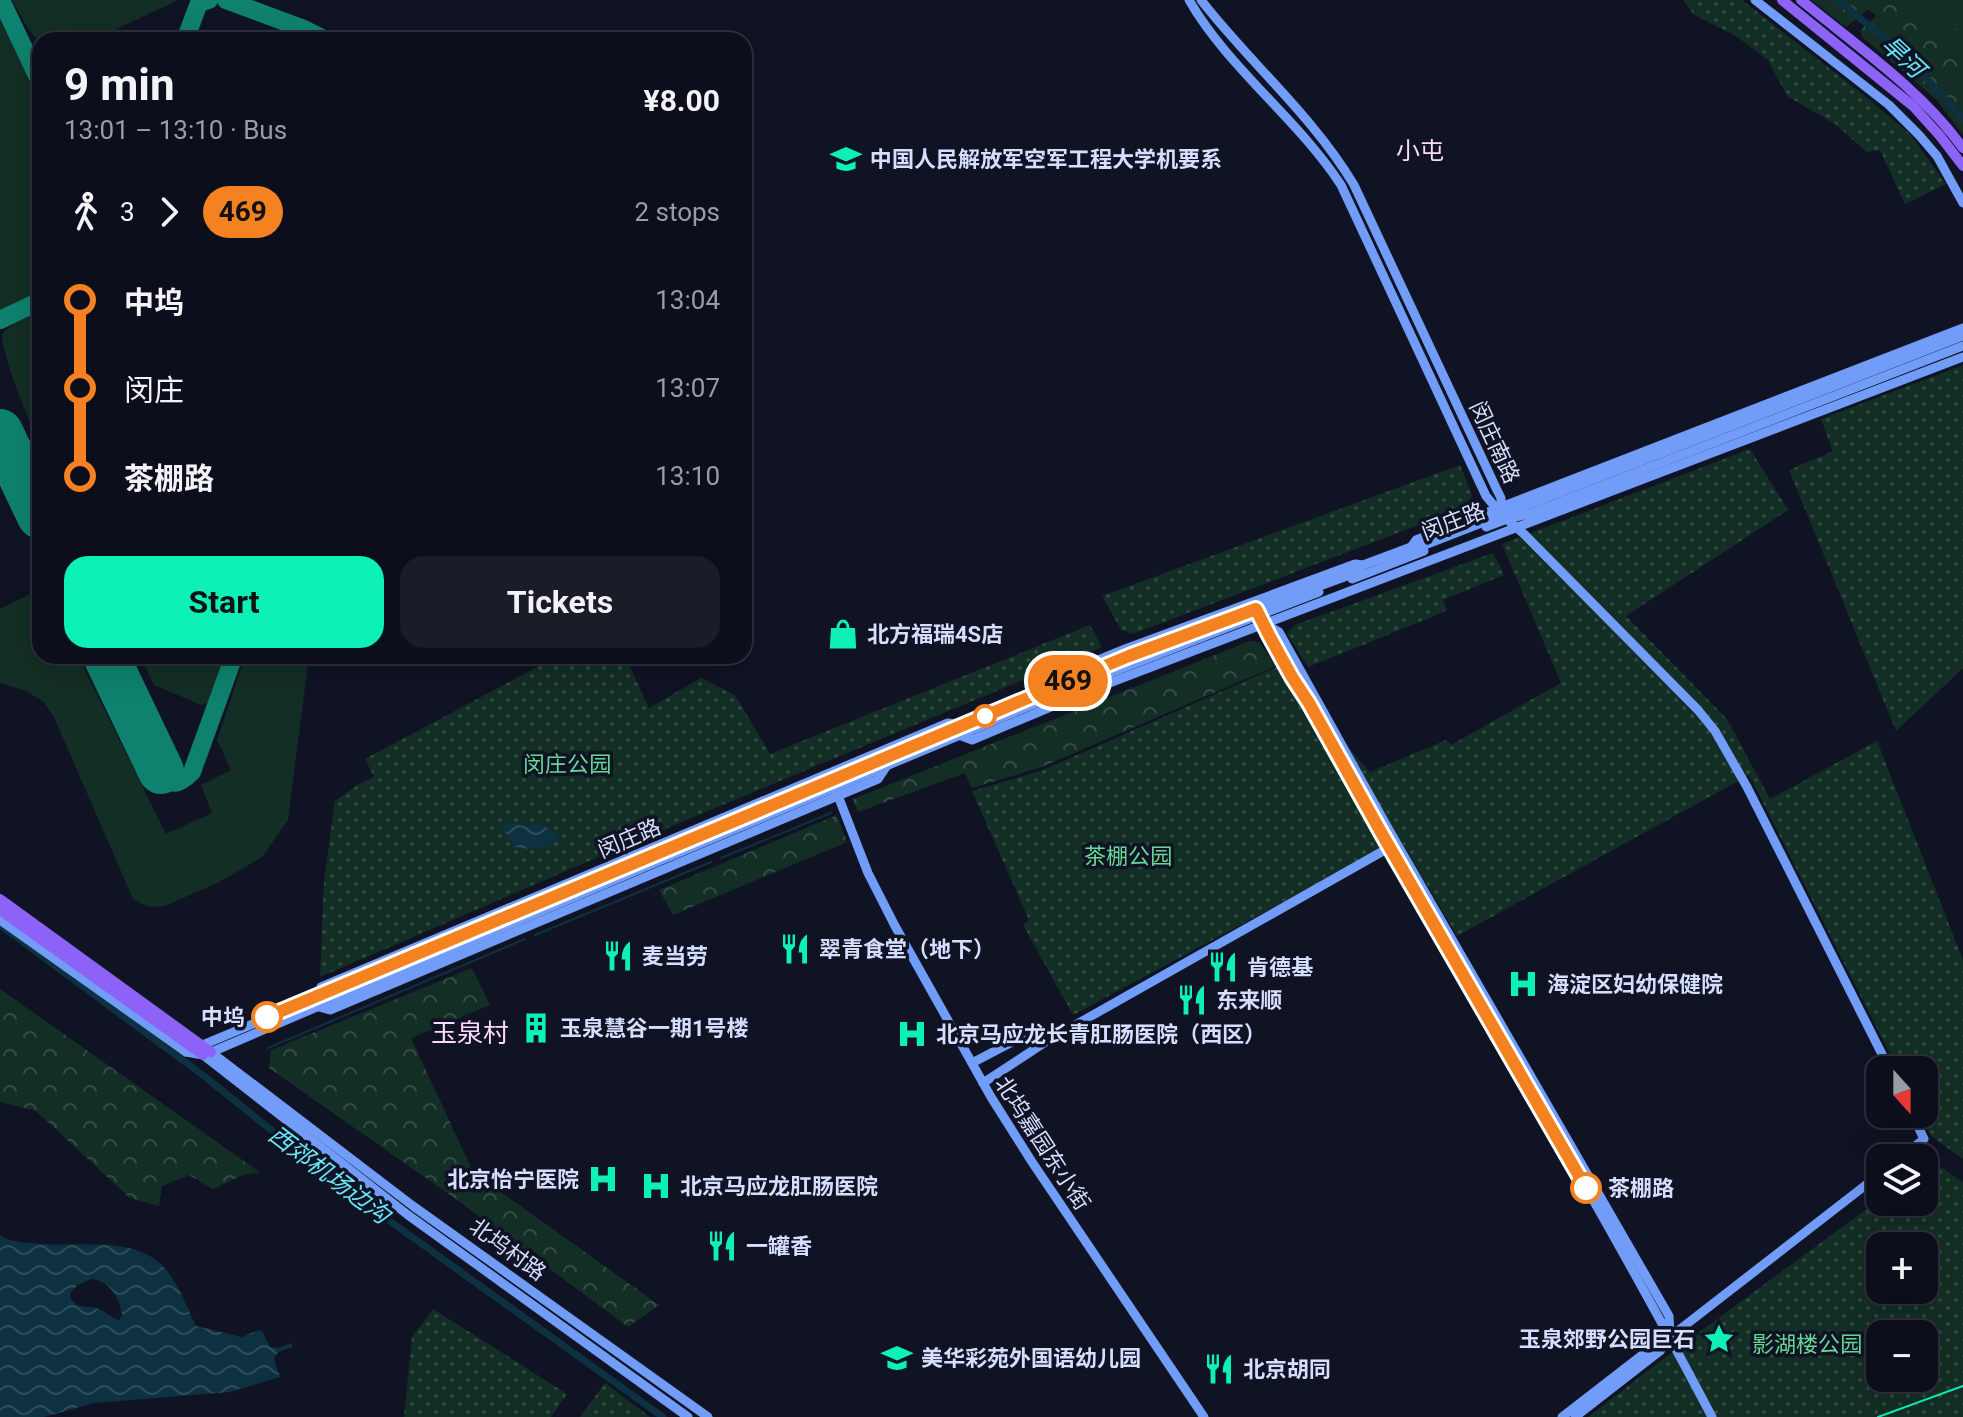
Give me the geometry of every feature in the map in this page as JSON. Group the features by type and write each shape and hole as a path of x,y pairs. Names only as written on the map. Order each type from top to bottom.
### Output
{"main road":[{"path":"1782,0 1913,106 1963,166"},
{"path":"1801,0 1918,97 1963,148"},
{"name":"北坞村路","path":"0,899 199,1051"},
{"name":"北坞村路","path":"0,910 199,1051"}],"street":[{"name":"闵庄南路","path":"1189,0 1215,37 1319,154 1341,185 1486,496 1501,512"},
{"name":"闵庄南路","path":"1201,0 1332,151 1347,174 1501,498 1501,512"},
{"path":"1755,0 1889,105 1937,156 1963,203"},
{"name":"闵庄路","path":"1035,695 1045,682 1125,649 1413,544 1417,548 1963,328"},
{"name":"闵庄路","path":"960,730 972,740 1501,512 1963,336"},
{"name":"闵庄路","path":"1501,512 1540,510 1963,346"},
{"name":"闵庄路","path":"199,1051 836,792 1035,695 1129,656 1260,616 1532,522 1963,357"},
{"path":"1902,370 1922,373"},
{"path":"1501,512 1698,710 1715,731 1774,839 1883,1056"},
{"name":"闵庄路","path":"1260,616 1358,572 1359,565"},
{"path":"1260,616 1279,632 1393,845 1669,1316 1670,1337 1712,1417"},
{"name":"闵庄路","path":"318,1002 960,730"},
{"name":"北坞嘉园东小街","path":"836,792 868,873 983,1083 1032,1162 1204,1417"},
{"path":"983,1083 1047,1041 1393,845"},
{"name":"北坞村路","path":"0,920 199,1051 708,1417"},
{"path":"972,1063 1016,1040 1047,1041"},
{"name":"北坞村路","path":"199,1051 408,1215 688,1417"},
{"path":"1918,1144 1924,1139 1919,1128"},
{"path":"1562,1417 1866,1185"},
{"path":"1575,1417 1660,1351 1670,1337"}],"green space":[{"path":"12,0 178,0 111,32 32,33"},
{"path":"1683,0 1742,0 1910,134 1946,184 1905,204 1880,150 1867,152 1835,124 1787,96 1768,60 1736,36 1694,15"},
{"path":"1811,0 1916,0 1939,44 1963,23 1963,135 1936,99 1862,37 1860,30 1876,16 1869,9 1846,27"},
{"path":"1854,0 1963,0 1963,101 1913,46"},
{"path":"0,20 32,86 32,299 0,314"},
{"path":"32,316 32,427 3,343 2,334 14,324"},
{"path":"1963,365 1963,668 1896,731 1789,470 1833,451 1821,419"},
{"name":"茶棚公园","path":"1750,449 1788,510 1626,616 1727,719 1770,799 1877,741 1963,960 1963,1159 1931,1136 1927,1128 1938,1128 1938,1056 1891,1056 1749,775 1457,936 1400,839 1073,1015 1023,925 1029,920 972,791 1043,770 1277,667 1370,772 1446,740 1451,745 1561,683 1502,544"},
{"path":"1460,465 1472,495 1468,506 1133,634 1121,630 1102,596"},
{"path":"1493,553 1504,575 1443,600 1447,610 1430,618 1308,667 1287,634 1295,625"},
{"path":"32,593 32,664 82,664 166,834 212,813 201,785 231,770 217,740 242,664 308,664 288,820 262,857 219,882 165,906 149,907 133,899 54,717 43,701 26,691 0,683 0,609"},
{"name":"闵庄公园","path":"1090,625 1102,647 631,843 320,977 324,881 335,801 374,777 365,759 543,664 629,664 649,708 701,678 735,695 770,754"},
{"path":"1250,641 1259,642 1276,666 1042,767 972,788 965,773 858,812 853,799"},
{"path":"144,664 226,664 214,699 201,705 154,685"},
{"path":"837,815 847,842 673,915 659,890"},
{"path":"472,968 490,1005 411,1038 473,1172 659,1305 628,1327 453,1197 269,1068 271,1050"},
{"path":"0,989 261,1173 245,1174 213,1189 189,1175 162,1186 159,1206 130,1198 36,1111 0,1102"},
{"name":"影湖楼公园","path":"1938,1165 1963,1182 1963,1417 1588,1417 1866,1209 1866,1216 1938,1216"},
{"path":"433,1309 567,1394 551,1417 404,1417 412,1337"},
{"path":"605,1383 650,1417 580,1417"}],"water":[{"path":"505,823 525,826 537,823 556,832 559,840 538,848 515,847 502,828"},
{"path":"0,1235 10,1240 43,1244 112,1245 145,1254 171,1276 196,1326 242,1337 259,1330 270,1347 278,1348 291,1343 292,1347 278,1352 274,1359 280,1377 230,1392 94,1403 44,1417 0,1417","holes":["93,1279 117,1297 122,1316 119,1320 99,1309 78,1305 71,1300 71,1292 79,1285"]}],"waterway":[{"name":"旱河","path":"1838,0 1907,57 1963,119"},
{"path":"721,858 831,813"},
{"path":"535,935 711,862"},
{"name":"西郊机场边沟","path":"0,925 204,1076 341,1186 663,1417"},
{"path":"268,1048 525,939"}],"taxiway":[{"path":"1,0 32,65"},
{"path":"188,32 199,3 209,0"},
{"path":"226,0 310,32"},
{"path":"0,320 32,305"},
{"path":"161,771 175,783 192,772 231,664"}],"runway":[{"path":"0,432 32,499"},
{"path":"110,664 161,771"}],"tram line":[{"path":"1878,1417 1963,1386"}],"bus line":[{"name":"469","path":"267,1017 1129,656 1256,609 1586,1188"}],"place":[{"name":"中国人民解放军空军工程大学机要系","path":"846,159"},
{"name":"北方福瑞4S店","path":"843,634"},
{"name":"翠青食堂（地下）","path":"795,949"},
{"name":"麦当劳","path":"618,956"},
{"name":"肯德基","path":"1223,967"},
{"name":"海淀区妇幼保健院","path":"1523,984"},
{"name":"东来顺","path":"1192,1000"},
{"name":"中坞","path":"267,1017"},
{"name":"玉泉慧谷一期1号楼","path":"536,1028"},
{"name":"北京马应龙长青肛肠医院（西区）","path":"912,1034"},
{"name":"北京怡宁医院","path":"603,1179"},
{"name":"北京马应龙肛肠医院","path":"656,1186"},
{"name":"茶棚路","path":"1586,1188"},
{"name":"一罐香","path":"722,1246"},
{"name":"玉泉郊野公园巨石","path":"1719,1339"},
{"name":"美华彩苑外国语幼儿园","path":"897,1358"},
{"name":"北京胡同","path":"1219,1369"}],"district":[{"name":"小屯","path":"1420,151"},
{"name":"玉泉村","path":"470,1033"}]}
